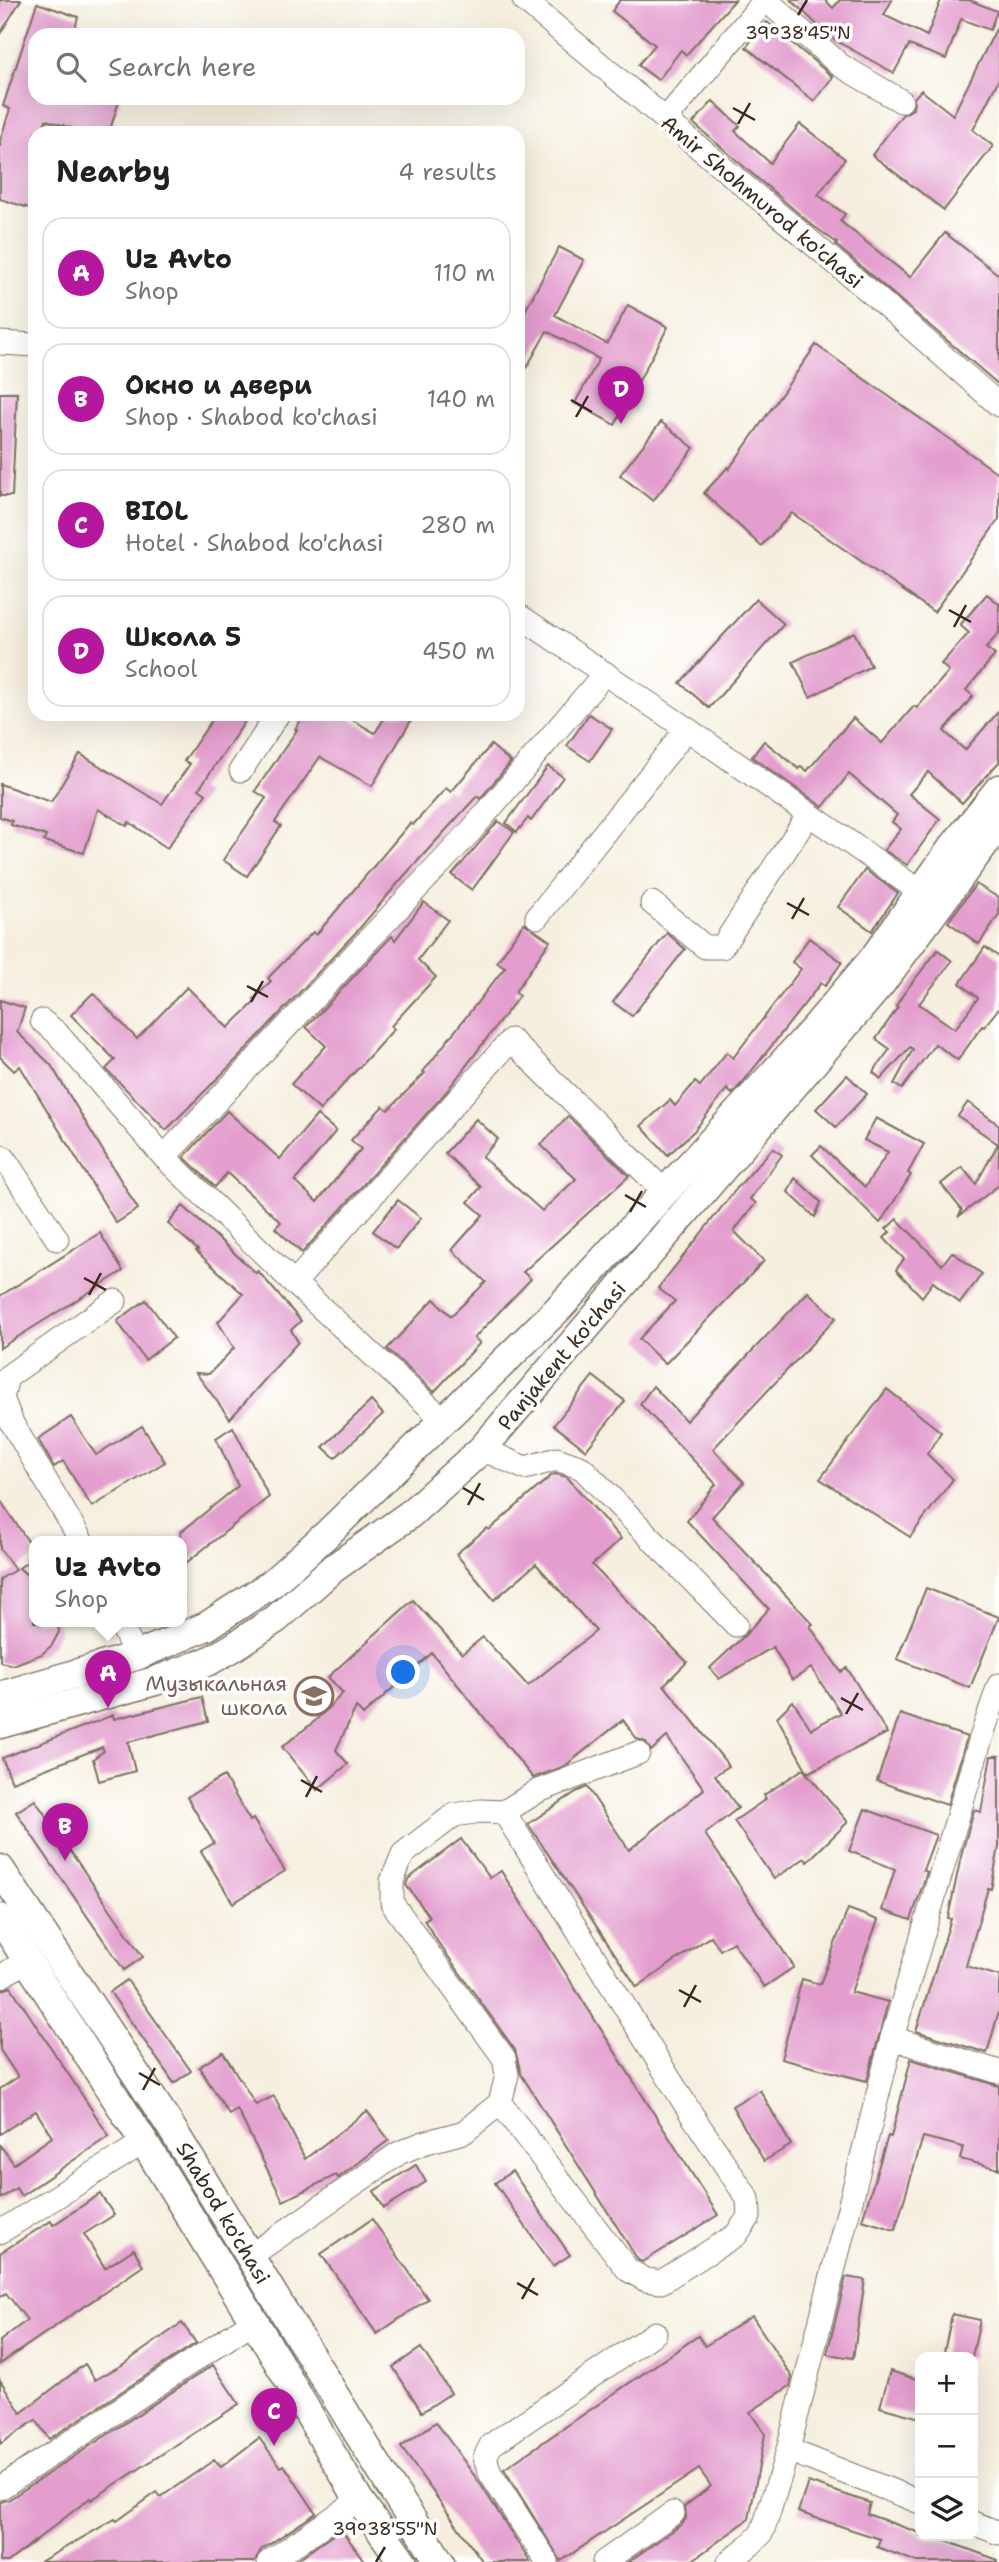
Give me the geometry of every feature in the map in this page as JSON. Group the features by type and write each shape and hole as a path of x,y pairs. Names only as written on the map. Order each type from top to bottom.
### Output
{"main road":[{"name":"Panjakent ko'chasi","path":"0,1696 173,1643 242,1605 299,1560 558,1309 813,1031 873,959 949,852 999,789"},
{"name":"Panjakent ko'chasi","path":"0,1724 155,1681 209,1661 276,1619 331,1570 409,1515 482,1449 880,985 999,824"},
{"path":"380,1483 409,1515"},
{"name":"Shabod ko'chasi","path":"0,1868 169,2124 440,2562"},
{"name":"Shabod ko'chasi","path":"0,1918 144,2142 254,2321 359,2500 403,2562"},
{"path":"224,2272 250,2256"}],"street":[{"path":"665,120 765,0 840,65 901,101"},
{"name":"Amir Shohmurod ko'chasi","path":"534,3 665,120 876,297 999,405"},
{"path":"0,343 28,345"},
{"path":"525,620 922,893"},
{"path":"164,1157 470,832 605,673"},
{"path":"241,770 273,721"},
{"path":"537,917 687,729"},
{"path":"652,903 705,947 722,947 809,814"},
{"path":"42,1021 56,1032 164,1157 294,1283 444,1420"},
{"path":"294,1283 511,1040 664,1191"},
{"path":"0,1156 4,1158 57,1239"},
{"path":"79,1536 12,1423 2,1398 8,1377 115,1301"},
{"path":"482,1449 525,1468 557,1459 582,1468 736,1625"},
{"path":"122,1627 136,1656"},
{"path":"729,2562 761,2534 788,2450 892,2038 999,1685"},
{"path":"250,2256 398,2153 464,2132 500,2103 507,2075 504,2058 392,1903 392,1881 403,1854 454,1815 481,1811 504,1812 538,1791 638,1753"},
{"path":"500,2103 628,2270 646,2280 661,2282 736,2235 749,2217 748,2199 690,2112 504,1812"},
{"path":"0,1977 28,1960"},
{"path":"892,2038 999,2072"},
{"path":"0,2232 144,2142"},
{"path":"0,2488 254,2321"},
{"path":"547,2562 490,2473 485,2456 491,2445 655,2333"},
{"path":"788,2450 915,2500"},
{"path":"269,2562 359,2500"},
{"path":"604,2562 673,2513"},
{"path":"978,2525 999,2533"}],"building":[{"path":"0,0 21,0 0,34"},
{"path":"620,0 735,0 686,55 681,50 658,80 638,65 655,45 612,11"},
{"path":"791,0 825,0 833,8 840,0 892,0 884,15 927,36 941,0 969,0 997,11 990,30 961,19 946,59 909,45 894,73 831,38"},
{"path":"37,3 78,17 75,28 29,28"},
{"path":"767,22 833,77 814,101 746,47"},
{"path":"999,23 999,79 973,130 993,146 944,210 872,155 902,115 913,109 914,98 921,90 953,115"},
{"path":"28,30 28,105 118,105 111,126 65,126 46,120 44,126 28,126 28,208 0,199 0,141 10,109 3,106"},
{"path":"713,101 740,126 735,131 770,163 800,124 845,159 818,195 845,214 840,221 910,277 945,233 999,275 999,385 836,245 837,243 812,225 693,123"},
{"path":"559,247 584,260 555,315 607,344 628,305 668,327 615,425 575,403 599,359 547,331 525,370 525,311"},
{"path":"816,345 999,474 999,519 934,612 792,513 761,546 704,493 728,467 729,469"},
{"path":"0,393 17,393 12,496 0,496"},
{"path":"661,422 694,448 653,501 620,475"},
{"path":"987,594 999,604 999,633 986,648 995,655 966,690 973,696 944,731 965,750 999,711 999,762 962,803 928,772 909,794 940,819 907,865 884,850 901,829 892,822 897,815 849,774 823,807 752,757 764,741 799,769 801,766 807,771 853,718 882,743 949,671 941,664 969,633 960,625"},
{"path":"756,599 784,624 709,708 680,683"},
{"path":"854,632 871,666 810,697 793,662"},
{"path":"589,714 612,729 590,761 567,746"},
{"path":"211,721 245,721 199,789 206,794 167,848 129,822 127,826 98,809 84,853 44,841 46,836 11,825 12,821 0,817 0,784 51,802 80,754 162,804 190,764 184,761"},
{"path":"300,721 354,721 375,733 383,721 411,721 372,786 320,757 275,822 281,826 247,876 223,860 266,798 255,791 297,730 295,729"},
{"path":"491,745 511,762 480,799 477,796 359,929 166,1130 106,1069 115,1060 71,1015 93,993 137,1039 187,987 228,1028 256,1001 254,999 271,981 268,978 313,932 316,935 410,823 413,825 446,788 451,792"},
{"path":"548,766 563,777 531,821 528,818 517,832 506,823"},
{"path":"498,821 514,832 472,890 452,875"},
{"path":"865,870 898,893 872,931 838,907"},
{"path":"976,884 999,898 999,914 979,944 948,922"},
{"path":"424,902 448,920 418,960 436,977 391,1026 394,1029 320,1110 291,1084 326,1046 306,1027 392,936 395,940"},
{"path":"524,923 550,941 515,992 519,996 447,1091 302,1253 275,1228 281,1222 227,1173 215,1187 184,1157 227,1111 280,1159 317,1115 336,1131 295,1181 317,1202 361,1149 351,1140 383,1106 388,1110 425,1073 423,1072 505,967 497,962"},
{"path":"667,933 685,949 632,1016 613,1002"},
{"path":"809,938 842,962 825,986 821,983 743,1082 732,1094 727,1089 694,1131 668,1155 641,1126 670,1100 675,1106 695,1082 700,1086 727,1052 733,1058 801,969 792,962"},
{"path":"985,947 999,957 999,1008 984,1027 982,1026 958,1060 935,1044 902,1089 894,1084 913,1049 910,1047 881,1079 873,1072 890,1049 876,1039 898,1007 896,1006 904,993 938,950 952,961 919,1004 955,1029 978,998 960,983"},
{"path":"0,1000 25,1008 17,1032 51,1065 138,1209 116,1223 20,1066 14,1071 0,1057"},
{"path":"847,1075 867,1094 836,1127 816,1109"},
{"path":"968,1102 999,1125 999,1185 958,1217 962,1210 941,1184 962,1167 976,1184 998,1144 958,1116"},
{"path":"568,1116 629,1176 523,1272 531,1279 474,1338 480,1343 434,1392 387,1349 434,1299 451,1316 486,1282 452,1250 483,1215 468,1202 481,1187 445,1153 476,1119 498,1139 482,1157 542,1211 576,1179 541,1145"},
{"path":"876,1118 924,1144 908,1173 911,1175 880,1223 812,1155 821,1146 865,1187 888,1152 864,1140"},
{"path":"773,1148 782,1155 750,1199 756,1203 734,1231 764,1261 665,1364 639,1339 675,1301 658,1288 737,1188"},
{"path":"795,1178 821,1202 815,1217 788,1192"},
{"path":"398,1200 421,1218 396,1249 373,1231"},
{"path":"183,1206 256,1273 258,1271 301,1321 291,1330 298,1342 230,1419 196,1373 209,1374 234,1348 218,1322 243,1294 168,1224"},
{"path":"897,1219 942,1265 952,1252 982,1274 960,1303 933,1282 922,1297 896,1270 904,1259 884,1238 890,1232 886,1229"},
{"path":"100,1233 123,1271 0,1348 0,1296"},
{"path":"808,1292 836,1318 713,1449 744,1482 712,1517 813,1624 810,1626 841,1672 847,1668 887,1733 808,1773 777,1717 793,1701 811,1729 841,1713 811,1668 792,1680 773,1647 719,1679 710,1668 769,1609 687,1521 716,1484 640,1404 653,1386 686,1421"},
{"path":"146,1300 174,1338 145,1360 117,1321"},
{"path":"593,1376 625,1401 586,1450 554,1425"},
{"path":"887,1389 941,1432 927,1454 953,1479 910,1537 820,1479"},
{"path":"371,1401 383,1414 335,1458 323,1447"},
{"path":"71,1417 96,1455 142,1426 165,1462 92,1507 63,1461 54,1467 38,1439"},
{"path":"233,1427 269,1497 187,1562 187,1536 181,1536 181,1532 238,1486 216,1438"},
{"path":"556,1474 567,1477 621,1539 592,1565 687,1662 664,1685 729,1766 715,1775 738,1808 705,1834 794,1967 764,1987 733,1942 720,1950 711,1936 637,1987 528,1824 587,1787 629,1850 704,1789 667,1737 651,1751 646,1742 637,1739 623,1720 565,1766 533,1778 432,1653 363,1715 356,1707 336,1750 348,1764 317,1790 282,1747 315,1721 343,1693 328,1677 413,1600 462,1654 483,1637 528,1686 596,1631 536,1564 494,1600 456,1554"},
{"path":"0,1500 29,1543 29,1561 19,1568 29,1577 29,1627 58,1627 59,1632 52,1645 42,1654 13,1665 0,1662 0,1579 15,1570 0,1549"},
{"path":"926,1588 999,1617 970,1688 897,1659"},
{"path":"202,1697 208,1721 128,1742 135,1771 99,1781 93,1759 104,1751 102,1747 12,1782 2,1758 113,1715 114,1719"},
{"path":"900,1714 967,1737 947,1805 877,1781"},
{"path":"991,1756 999,1756 999,1847 991,1889 988,1888 966,1966 999,1976 999,2011 987,2053 916,2031 951,1919 948,1918 974,1810 981,1812"},
{"path":"803,1769 848,1822 807,1862 805,1858 774,1879 734,1821 766,1799 764,1795"},
{"path":"224,1776 250,1821 253,1819 285,1871 233,1903 201,1851 214,1843 187,1797"},
{"path":"35,1800 143,1957 124,1970 16,1812"},
{"path":"865,1809 936,1835 923,1870 927,1872 911,1920 882,1910 895,1869 849,1851"},
{"path":"461,1839 490,1878 501,1871 718,2215 643,2262 638,2260 521,2074 515,2050 437,1941 424,1920 430,1917 406,1885 408,1879"},
{"path":"848,1909 878,1920 851,1992 888,2002 867,2081 781,2059 802,1979 820,1984"},
{"path":"127,1980 191,2071 174,2083 110,1992"},
{"path":"11,1987 109,2136 21,2196 16,2188 0,2199 0,2145 14,2164 52,2137 36,2111 0,2134 0,2089 18,2077 0,2050 0,1991"},
{"path":"223,2052 256,2105 274,2096 305,2159 367,2111 389,2140 338,2178 336,2175 283,2201 237,2109 229,2114 199,2067"},
{"path":"911,2059 999,2086 999,2169 960,2159 963,2147 923,2137 895,2230 862,2220 888,2136 891,2137"},
{"path":"760,2090 791,2145 764,2161 732,2106"},
{"path":"416,2165 426,2182 384,2208 374,2191"},
{"path":"512,2171 570,2255 553,2266 495,2183"},
{"path":"100,2194 114,2215 84,2234 105,2268 134,2249 143,2266 0,2364 0,2341 27,2320 6,2293 0,2297 0,2253 51,2221 53,2225"},
{"path":"372,2219 428,2299 377,2334 321,2254"},
{"path":"846,2277 865,2280 853,2358 827,2354"},
{"path":"952,2314 980,2320 973,2352 944,2352"},
{"path":"752,2316 792,2377 790,2386 750,2412 765,2434 749,2519 690,2562 628,2562 682,2524 686,2518 685,2506 711,2486 699,2469 561,2561 504,2469 698,2336 705,2346"},
{"path":"182,2323 196,2343 49,2439 36,2420 0,2444 0,2380 21,2413 85,2364 95,2380 122,2365"},
{"path":"421,2348 451,2393 422,2412 393,2367"},
{"path":"213,2365 239,2404 91,2500 90,2498 8,2562 0,2562 0,2502 8,2500"},
{"path":"890,2371 915,2378 915,2417 880,2407"},
{"path":"436,2422 481,2485 530,2562 483,2562 401,2447"},
{"path":"259,2438 281,2467 284,2465 316,2513 261,2550 255,2562 40,2562 115,2519 117,2521 157,2492 161,2497 214,2460 221,2467"},
{"path":"808,2482 870,2503 867,2514 915,2531 915,2541 946,2541 998,2562 917,2562 877,2547 880,2539 798,2512"},
{"path":"341,2529 365,2562 294,2562"}],"place":[{"name":"Школа 5","path":"621,424"},
{"name":"Музыкальная школа","path":"314,1696"},
{"name":"Uz Avto","path":"108,1708"},
{"name":"Окно и двери","path":"65,1861"},
{"name":"BIOL","path":"274,2446"}]}
